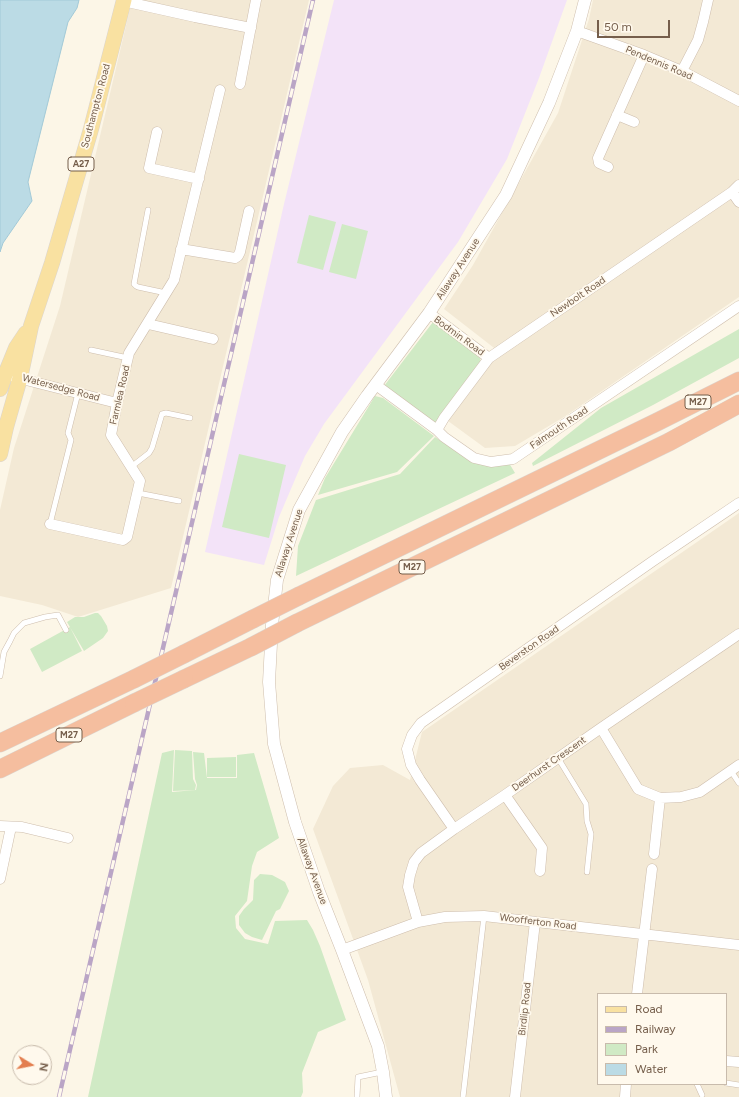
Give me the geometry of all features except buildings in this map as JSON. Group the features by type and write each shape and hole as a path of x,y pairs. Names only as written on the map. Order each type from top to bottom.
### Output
{"highway":[{"name":"M27","path":"1,742 134,679 299,596 739,381"},
{"name":"M27","path":"2,768 669,442 739,404"}],"main road":[{"name":"Southampton Road","path":"0,454 3,433 20,378 31,326 52,263 91,129 124,0"},
{"name":"Southampton Road","path":"2,382 16,348 31,326"}],"street":[{"path":"124,0 195,17 251,28"},
{"path":"240,84 256,0"},
{"name":"Allaway Avenue","path":"386,1097 378,1046 319,892 295,822 274,744 270,682 272,626 276,580 299,510 342,432 429,313 506,195 549,103 577,31 585,0"},
{"path":"682,71 698,40 708,0"},
{"name":"Pendennis Road","path":"577,31 644,55 682,71 739,101"},
{"path":"608,167 599,163 598,158 644,55"},
{"name":"Farmlea Road","path":"50,524 123,540 128,537 140,481 111,435 117,403 129,353 174,280 220,90"},
{"path":"617,115 634,122"},
{"path":"157,132 149,168 199,179"},
{"path":"736,189 739,202"},
{"name":"Newbolt Road","path":"437,430 444,418 489,358 736,189"},
{"path":"182,249 235,258 240,252 249,211"},
{"name":"Falmouth Road","path":"376,385 474,458 491,462 513,459 739,306"},
{"name":"Bodmin Road","path":"429,313 489,358"},
{"path":"148,324 213,339"},
{"name":"Watersedge Road","path":"2,382 20,378 117,403"},
{"name":"Beverston Road","path":"454,829 411,765 407,749 412,735 421,723 653,561 739,503"},
{"name":"Deerhurst Crescent","path":"418,922 408,887 414,862 421,853 739,634"},
{"path":"601,728 638,789 660,798 681,797 700,792 735,768"},
{"path":"505,795 542,848 540,871"},
{"path":"654,854 660,798"},
{"path":"0,826 22,827 68,838"},
{"path":"0,879 12,827"},
{"path":"637,993 652,869"},
{"name":"Woofferton Road","path":"342,950 418,922 445,917 484,916 739,946"},
{"name":"Birdlip Road","path":"515,1097 534,922"},
{"path":"727,1061 739,1062"},
{"path":"624,1097 626,1085"}],"lane":[{"path":"148,210 134,284 138,287 166,293"},
{"path":"91,350 128,358"},
{"path":"50,524 71,440 68,433 78,393"},
{"path":"131,467 149,453 152,448 162,414 166,413 190,418"},
{"path":"138,493 179,501"},
{"path":"0,676 4,652 14,633 24,623 58,615 66,630"},
{"path":"558,758 586,804 587,821 591,834 587,872"},
{"path":"735,768 739,784"},
{"path":"463,1097 484,916"},
{"path":"357,1097 358,1077 383,1072"},
{"path":"727,1083 739,1085"},
{"path":"697,1085 702,1095"}],"shaded area":[{"path":"132,0 309,0 171,588 78,617 42,605 0,596 0,510 14,448 60,306"},
{"path":"334,0 567,0 539,78 507,159 458,242 324,424 305,456 279,517 264,565 205,552 284,204"},
{"path":"593,0 739,0 739,297 564,417 515,446 485,448 444,418 498,351 444,309 473,265 558,113 589,19"},
{"path":"739,513 739,1097 400,1097 368,980 313,829 333,786 350,768 383,765 410,780 422,732"}],"green space":[{"path":"309,215 336,222 323,270 297,263"},
{"path":"342,224 368,231 356,279 329,272"},
{"path":"433,322 480,358 481,363 435,423 384,386"},
{"path":"739,329 739,358 653,405 533,466 532,463 601,408"},
{"path":"375,396 383,398 434,436 397,472 318,495 325,478"},
{"path":"435,437 468,459 509,463 515,473 296,576 298,546 316,500 400,474"},
{"path":"239,454 286,465 269,538 222,527"},
{"path":"98,613 101,616 107,626 108,631 103,638 84,651 67,622 75,617 84,617"},
{"path":"70,627 82,651 42,672 30,649"},
{"path":"174,750 172,792 196,790 197,785 195,779 193,752 204,753 207,778 237,778 237,755 254,753 279,838 257,852 252,866 247,901 235,916 236,928 245,939 268,944 275,921 307,920 320,946 346,1020 318,1032 302,1073 303,1092 301,1097 88,1097 162,753"},
{"path":"175,750 192,751 193,779 196,785 195,790 173,791"},
{"path":"236,757 236,777 207,777 207,758"},
{"path":"260,874 272,875 285,882 289,891 280,909 276,911 262,940 245,933 239,925 239,916 253,900 254,880"}],"water":[{"path":"0,0 79,0 77,8 68,22 28,182 32,201 3,243 0,252"}],"railway":[{"path":"59,1097 313,0"}]}
